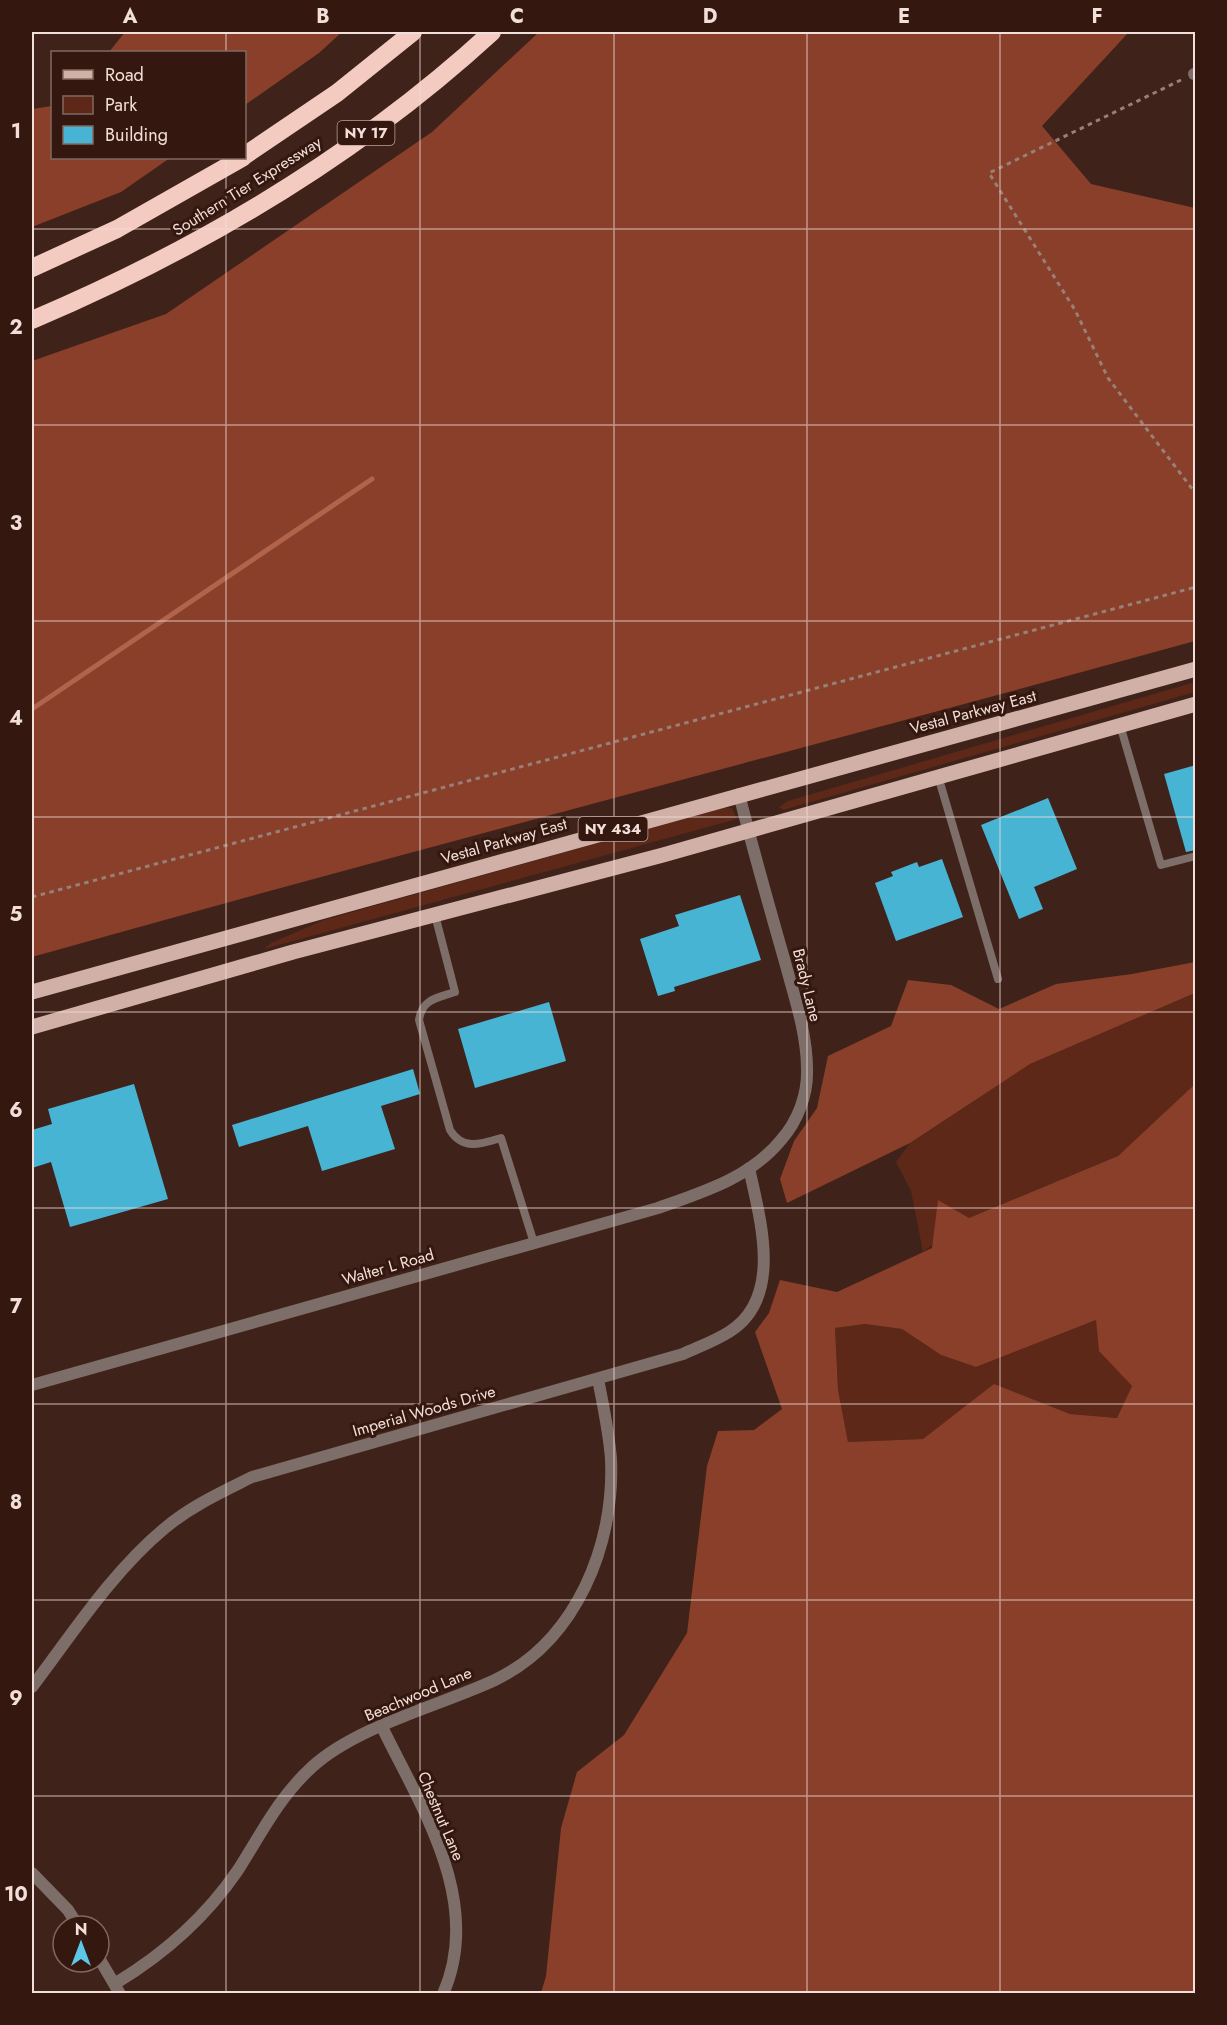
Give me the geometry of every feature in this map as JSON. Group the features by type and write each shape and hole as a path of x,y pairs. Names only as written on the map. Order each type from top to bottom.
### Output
{"highway":[{"name":"Southern Tier Expressway","path":"246,155 337,93 413,32"},
{"name":"Southern Tier Expressway","path":"32,321 163,260 294,184 414,99 492,32"},
{"name":"Southern Tier Expressway","path":"32,268 117,229 240,159"}],"main road":[{"name":"Vestal Parkway East","path":"32,992 1196,669"},
{"name":"NY 434","path":"32,1027 748,831 1196,704"}],"street":[{"name":"Brady Lane","path":"739,794 795,1000 807,1069 800,1110 781,1140 749,1168"},
{"name":"Walter L Road","path":"32,1385 658,1208 716,1188 749,1168"},
{"name":"Imperial Woods Drive","path":"32,1687 136,1555 166,1527 200,1504 252,1477 683,1354 730,1332 756,1301 764,1272 761,1223 749,1168"},
{"name":"Beachwood Lane","path":"118,1988 169,1948 218,1897 281,1799 311,1768 345,1744 498,1679 556,1635 572,1612 602,1542 610,1489 607,1430 598,1379"},
{"name":"Chestnut Lane","path":"382,1727 444,1857 454,1897 456,1938 452,1967 443,1994"},
{"path":"32,1873 70,1914"},
{"path":"109,1974 118,1988"}],"lane":[{"path":"1120,725 1161,865 1196,856"},
{"path":"938,776 998,980"},
{"path":"435,915 455,992 429,1000 421,1010 419,1020 450,1130 456,1140 464,1144 474,1145 501,1138 534,1243"}],"path":[{"path":"1195,74 989,173 1075,310 1108,378 1196,494"},
{"path":"32,897 1196,587"}],"green space":[{"path":"1195,682 1195,692 783,810 779,807 788,801"},
{"path":"722,808 732,808 737,819 264,949 271,943 324,920"},
{"path":"1195,993 1195,1084 1118,1156 969,1218 923,1252 911,1191 896,1162 910,1143 1030,1064"},
{"path":"1096,1320 1100,1351 1132,1386 1118,1418 1070,1414 994,1385 923,1439 848,1442 838,1390 835,1328 865,1324 902,1329 941,1355 976,1367"}],"shaded area":[{"path":"125,32 342,32 319,53 246,104 246,51 110,51"},
{"path":"539,32 1129,32 1042,126 1091,184 1195,208 1195,641 32,957 32,361 166,314 432,132"},
{"path":"51,106 51,159 169,159 121,192 32,227 32,109"},
{"path":"1195,962 1195,993 1030,1064 910,1143 787,1203 780,1179 794,1141 817,1108 828,1056 891,1026 908,980 951,985 999,1009 1056,984 1132,974"},
{"path":"1195,1084 1195,1993 541,1993 546,1976 561,1828 577,1772 624,1735 687,1633 707,1466 718,1431 754,1430 782,1409 755,1332 769,1313 780,1280 837,1292 932,1248 938,1200 969,1218 1118,1156","holes":["1096,1320 1099,1351 1132,1386 1117,1418 1070,1414 994,1384 923,1439 848,1442 838,1390 835,1328 865,1324 902,1329 941,1355 976,1367"]}],"building":[{"path":"1196,765 1196,850 1186,852 1164,774"},
{"path":"1048,798 1077,869 1034,887 1043,909 1019,919 981,825"},
{"path":"942,859 963,917 896,941 875,883 893,876 891,872 917,862 919,867"},
{"path":"740,895 761,960 674,987 675,991 658,996 640,939 679,926 675,915"},
{"path":"549,1002 566,1061 475,1088 458,1029"},
{"path":"413,1069 420,1094 381,1106 395,1149 322,1171 308,1126 239,1147 232,1125"},
{"path":"134,1084 168,1199 70,1227 51,1162 32,1168 32,1130 52,1124 48,1109"}],"waterway":[{"path":"32,709 372,479"}]}
